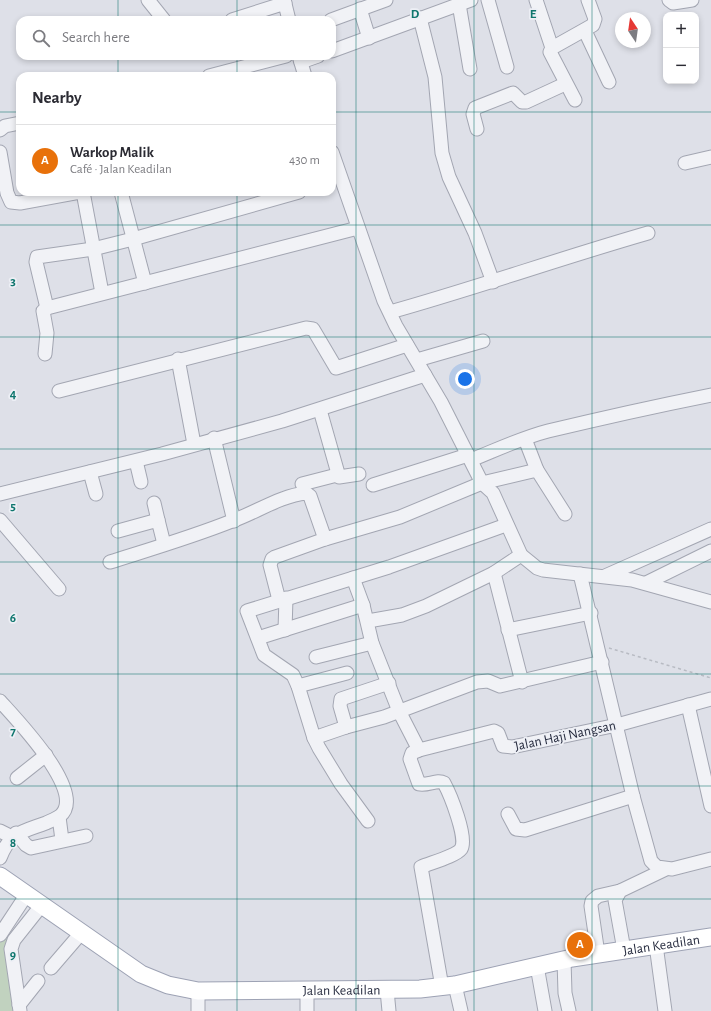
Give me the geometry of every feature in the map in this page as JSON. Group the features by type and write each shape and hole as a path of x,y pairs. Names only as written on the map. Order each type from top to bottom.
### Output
{"main road":[{"name":"Jalan Keadilan","path":"0,876 41,906 82,932 141,974 168,985 198,992 420,990 449,986 598,954 711,937"}],"street":[{"path":"148,0 161,16"},
{"path":"336,18 386,0"},
{"path":"488,0 507,67"},
{"path":"536,0 552,48 550,52 565,84 575,100"},
{"path":"552,48 592,27 595,21 588,0"},
{"path":"669,0 673,3 692,0"},
{"path":"244,16 285,2 288,16"},
{"path":"336,50 465,2 470,69"},
{"path":"360,9 369,38"},
{"path":"420,18 435,77 442,153 449,177 475,233 493,282"},
{"path":"585,31 609,82"},
{"path":"224,72 271,60"},
{"path":"300,60 304,72"},
{"path":"477,129 473,114 475,108 514,93 522,102 526,102 565,84"},
{"path":"0,130 5,126 16,124"},
{"path":"0,152 10,202 20,203 39,196"},
{"path":"684,163 711,157"},
{"path":"337,181 358,228 390,312 482,483 493,493 506,525 521,555 527,561 543,570 605,576 646,583 711,602"},
{"path":"82,196 102,293"},
{"path":"122,196 145,283"},
{"path":"47,308 35,259 39,256 93,249 285,196"},
{"path":"45,354 47,333 43,311 47,308 358,228"},
{"path":"390,312 493,282 563,258 648,233"},
{"path":"59,391 178,359 308,328 313,329 336,368 407,345"},
{"path":"417,360 483,341"},
{"path":"178,359 194,444"},
{"path":"0,494 136,461 214,438 320,410 425,375"},
{"path":"373,485 582,422 711,395"},
{"path":"320,410 337,475"},
{"path":"214,438 234,521"},
{"path":"525,439 537,470 565,514"},
{"path":"136,461 141,482"},
{"path":"285,630 283,599 270,565 272,559 325,539 400,518 482,483 537,470"},
{"path":"90,472 96,494"},
{"path":"302,484 337,475 341,478 359,474"},
{"path":"110,562 234,521 266,506 299,494 306,493 310,496 325,539"},
{"path":"154,503 164,544"},
{"path":"0,520 58,589"},
{"path":"118,531 158,520"},
{"path":"368,821 333,772 314,738 298,686 289,670 264,655 247,611 389,567 506,525"},
{"path":"605,576 711,529"},
{"path":"646,583 711,552"},
{"path":"368,622 402,615 453,594 494,573 521,555"},
{"path":"494,573 522,682"},
{"path":"580,574 591,613 648,856 657,867 666,869"},
{"path":"353,578 368,622 372,643 399,710 419,750 412,753 410,759 415,778 419,784 425,785 438,781 444,783 462,833 463,843 461,850 455,854 422,867 449,986 461,1011"},
{"path":"258,638 363,605"},
{"path":"508,630 591,613"},
{"path":"316,658 372,643"},
{"path":"314,738 346,727 384,717 399,710 477,682 488,681 500,686 602,662"},
{"path":"298,686 347,673"},
{"path":"346,727 340,706 341,699 389,683"},
{"name":"Jalan Haji Nangsan","path":"419,750 491,731 497,732 503,746 508,748 617,725 711,699"},
{"path":"0,702 46,756 63,784 65,810 59,817 14,835 4,846 0,858"},
{"path":"688,705 711,806"},
{"path":"17,778 46,756"},
{"path":"508,814 516,829 525,830 633,796"},
{"path":"59,817 62,840"},
{"path":"0,831 14,835 31,848 62,840 86,836"},
{"path":"598,954 591,906 592,900 598,896 620,891 666,869 711,859"},
{"path":"620,891 615,900 624,950"},
{"path":"0,935 26,894"},
{"path":"20,1008 11,949 14,940 41,906"},
{"path":"51,968 82,932"},
{"path":"656,945 666,1011"},
{"path":"551,963 565,993 568,1011"},
{"path":"545,1011 551,963"},
{"path":"20,1008 38,981"},
{"path":"307,990 307,1011"},
{"path":"387,990 389,1011"},
{"path":"198,992 198,1011"}],"path":[{"path":"598,644 711,678"}],"green space":[{"path":"0,933 7,935 18,1011 0,1011"}],"place":[{"name":"Warkop Malik","path":"580,945"}]}
